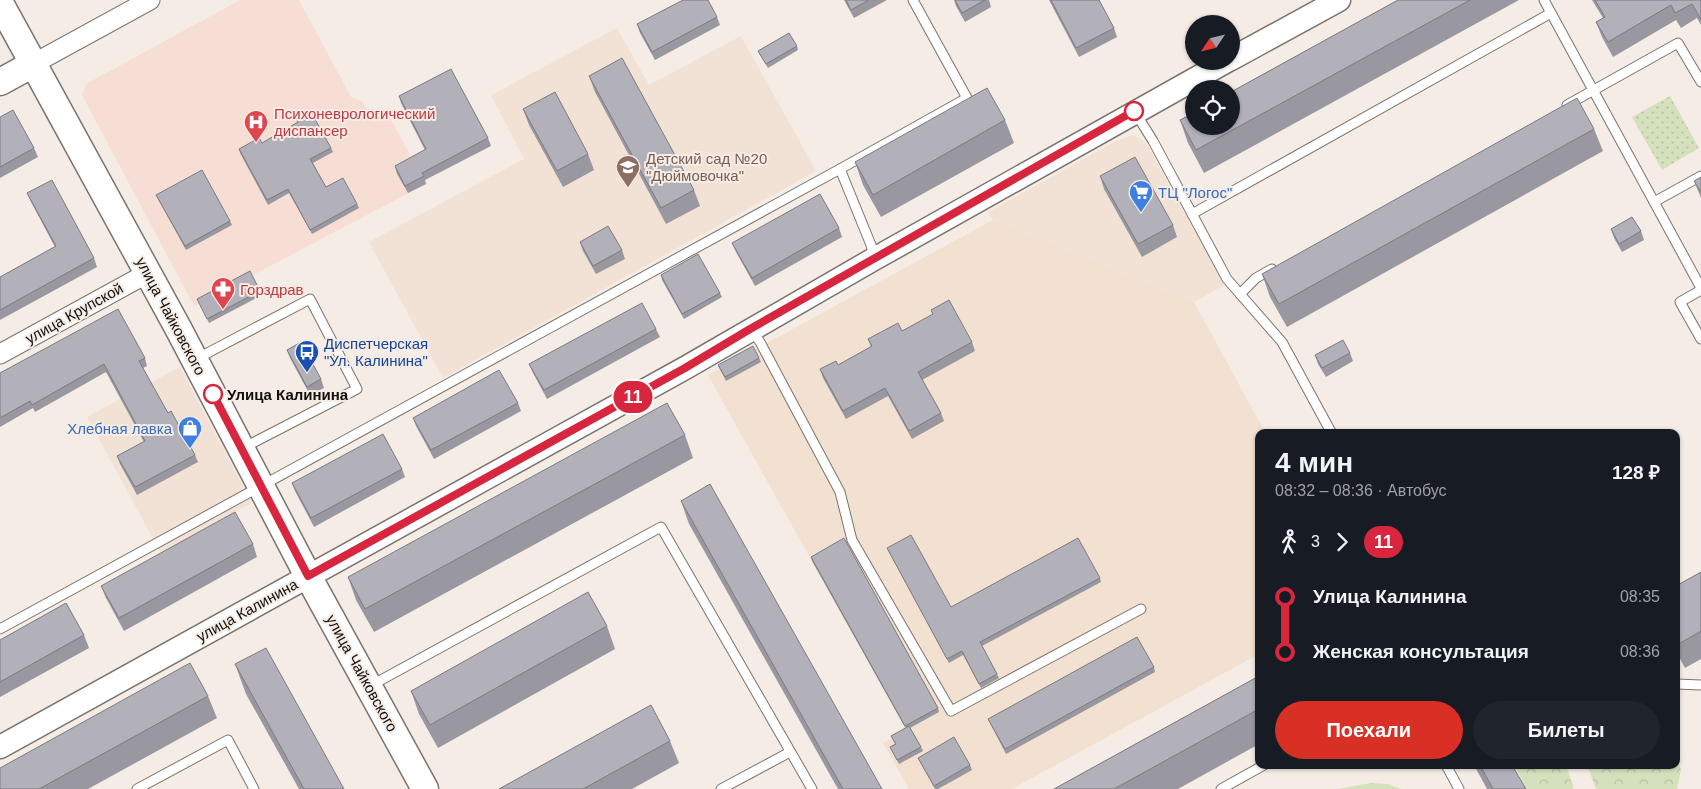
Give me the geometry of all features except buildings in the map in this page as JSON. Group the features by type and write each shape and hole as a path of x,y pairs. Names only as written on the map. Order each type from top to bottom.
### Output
{"main road":[{"name":"улица Чайковского","path":"0,3 148,273 308,576 425,789"},
{"path":"0,82 33,64"}],"street":[{"path":"33,64 150,0"},
{"path":"1240,54 1339,0"},
{"name":"улица Калинина","path":"0,747 685,368 750,329 1134,111 1210,70"},
{"name":"улица Крупской","path":"0,354 148,273"}],"lane":[{"path":"0,629 967,98 914,0"},
{"path":"1544,0 1701,289 1680,302 1701,338"},
{"path":"1192,214 1551,13"},
{"path":"1556,111 1678,43 1701,82"},
{"path":"1134,111 1227,279 1282,342 1329,429"},
{"path":"840,169 871,245 874,259"},
{"path":"1654,202 1701,176"},
{"path":"1240,294 1256,278 1280,264"},
{"path":"195,360 310,299 357,389 242,449"},
{"path":"750,329 760,342 840,492 852,540 951,711 1141,609"},
{"path":"369,687 660,526 812,789"},
{"path":"1680,684 1701,685"},
{"path":"137,789 228,740 254,789"},
{"path":"721,789 790,752"},
{"path":"1221,789 1257,769"},
{"path":"1448,769 1459,789"}],"shaded area":[{"name":"Психоневрологический диспансер","path":"240,0 299,0 351,97 362,101 374,122 388,114 426,184 194,306 82,95 86,84"},
{"name":"Детский сад №20 \"Дюймовочка\"","path":"617,28 649,85 741,36 816,171 443,378 369,242 524,159 491,95"},
{"path":"1132,135 1141,139 1147,145 1224,285 1194,302 993,220 988,212 1114,142"},
{"path":"993,220 1194,302 1263,429 1255,429 1255,656 1012,789 909,789 883,743 906,730 708,375"},
{"path":"180,367 252,503 161,553 87,417"}],"green space":[{"path":"1670,96 1699,148 1662,170 1632,117"},
{"path":"1680,767 1681,770 1677,789 1596,789 1588,769 1680,769"},
{"path":"1516,769 1567,769 1574,789 1527,789"},
{"path":"1371,783 1388,784 1401,789 1338,789"}],"bus line":[{"name":"11","path":"213,394 308,576 685,368 750,329 1134,111"}],"place":[{"name":"Психоневрологический диспансер","path":"256,143"},
{"name":"Детский сад №20 \"Дюймовочка\"","path":"628,188"},
{"name":"ТЦ \"Логос\"","path":"1141,213"},
{"name":"Горздрав","path":"223,310"},
{"name":"Диспетчерская \"Ул. Калинина\"","path":"307,373"},
{"name":"Улица Калинина","path":"213,394"},
{"name":"Хлебная лавка","path":"190,449"}]}
